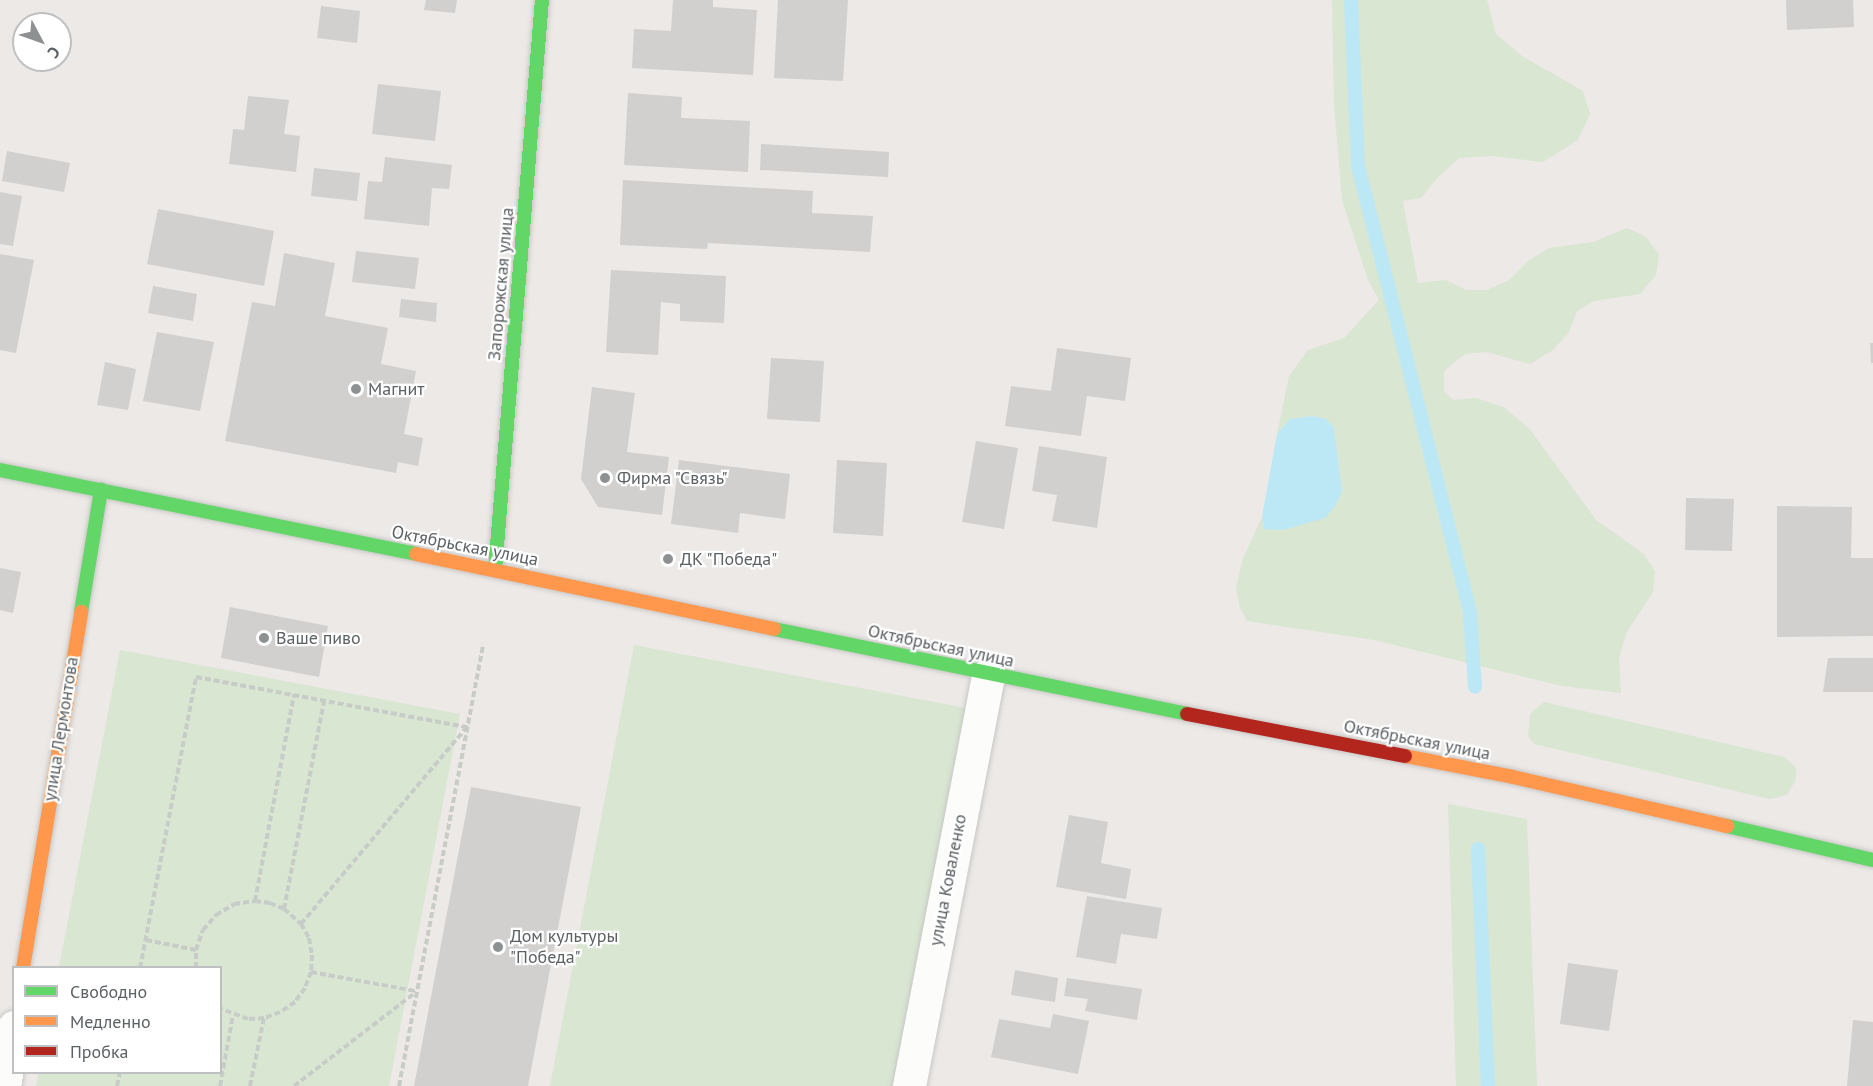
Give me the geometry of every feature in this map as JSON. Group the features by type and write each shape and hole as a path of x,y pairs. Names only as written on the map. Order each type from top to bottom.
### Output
{"street":[{"name":"Запорожская улица","path":"495,570 542,0"},
{"name":"Октябрьская улица","path":"0,470 495,570 988,675 1513,777 1873,860"},
{"name":"улица Лермонтова","path":"23,966 101,490"},
{"name":"улица Коваленко","path":"909,1086 988,675"},
{"path":"4,1086 12,1039"}],"path":[{"path":"399,1086 483,644"},
{"path":"140,966 196,676 467,727"},
{"path":"255,901 294,695"},
{"path":"284,909 324,700"},
{"path":"301,924 467,727"},
{"path":"196,966 196,950 203,930 216,915 234,904 255,901 270,903 284,909 301,924 309,938 312,955 311,972 305,988 295,1002 280,1012 264,1018 233,1015 222,1009"},
{"path":"146,940 196,950"},
{"path":"311,972 417,991"},
{"path":"294,1086 417,991"},
{"path":"220,1086 233,1015"},
{"path":"250,1086 264,1018"}],"green space":[{"path":"1332,0 1487,0 1496,34 1522,56 1583,91 1590,114 1578,140 1543,162 1493,156 1459,158 1437,178 1421,198 1403,201 1418,283 1446,280 1466,290 1487,290 1509,280 1528,261 1549,248 1593,242 1627,228 1646,237 1659,255 1656,275 1640,294 1594,301 1577,311 1569,332 1553,350 1530,364 1487,352 1465,354 1444,371 1444,391 1453,400 1476,398 1503,407 1529,428 1596,520 1644,554 1655,571 1653,592 1627,632 1619,658 1621,693 1562,686 1374,640 1247,621 1240,608 1236,589 1242,561 1262,517 1264,529 1336,505 1342,491 1334,428 1327,419 1312,416 1290,419 1277,434 1289,376 1308,350 1344,338 1379,300 1368,280 1342,200 1334,105"},
{"path":"634,645 966,708 894,1086 550,1086"},
{"path":"120,650 460,714 389,1086 36,1086 39,1074 222,1074 222,966 59,966"},
{"path":"1544,702 1784,757 1796,767 1796,779 1787,795 1770,799 1534,744 1528,736 1530,714"},
{"path":"1448,804 1527,819 1537,1086 1456,1086"}],"water":[{"path":"1312,416 1327,419 1334,428 1342,491 1336,505 1325,518 1283,530 1264,529 1262,517 1277,434 1290,419"}],"building":[{"path":"426,0 457,0 455,13 424,10"},
{"path":"673,0 713,0 713,7 757,10 753,75 632,68 634,29 671,31"},
{"path":"778,0 848,0 843,81 774,78"},
{"path":"1786,0 1853,0 1854,27 1787,30"},
{"path":"321,6 360,11 357,43 317,38"},
{"path":"378,84 441,91 435,141 372,134"},
{"path":"628,93 682,97 681,118 750,121 748,172 624,165"},
{"path":"248,96 289,100 284,134 300,136 296,172 229,164 233,129 244,130"},
{"path":"761,144 889,152 888,177 760,170"},
{"path":"7,151 70,163 64,192 2,181"},
{"path":"385,157 452,165 449,189 432,188 429,226 364,219 368,181 382,182"},
{"path":"314,168 360,173 357,201 311,196"},
{"path":"623,180 813,191 812,213 873,216 870,252 708,243 707,249 620,245"},
{"path":"0,192 22,196 13,246 0,244"},
{"path":"158,209 274,231 264,286 147,264"},
{"path":"356,251 419,258 415,289 352,282"},
{"path":"284,253 335,263 325,316 388,328 381,364 416,371 404,434 423,438 418,466 398,462 396,473 225,441 252,302 275,306"},
{"path":"0,254 34,260 16,353 0,350"},
{"path":"611,270 726,276 724,323 680,321 680,304 661,302 658,355 606,352"},
{"path":"153,286 197,294 193,321 148,313"},
{"path":"401,299 437,303 436,322 399,317"},
{"path":"157,332 214,342 200,411 143,401"},
{"path":"1870,343 1873,343 1873,363 1871,363"},
{"path":"1057,348 1131,358 1125,401 1087,396 1081,436 1005,426 1011,386 1051,391"},
{"path":"771,358 824,361 820,422 767,419"},
{"path":"105,362 136,369 128,410 97,405"},
{"path":"592,387 635,393 627,452 669,457 662,515 598,507 581,479"},
{"path":"976,441 1018,448 1004,529 962,522"},
{"path":"1039,446 1107,457 1097,528 1052,521 1057,495 1032,491"},
{"path":"679,460 790,474 785,519 740,513 738,533 671,524"},
{"path":"837,460 887,463 883,536 833,533"},
{"path":"1686,498 1734,499 1732,551 1685,550"},
{"path":"1777,506 1852,507 1851,558 1873,558 1873,636 1777,637"},
{"path":"0,568 21,572 13,613 0,610"},
{"path":"230,607 328,626 319,677 221,658"},
{"path":"1828,658 1873,658 1873,692 1823,692"},
{"name":"Дом культуры \"Победа\"","path":"471,787 581,807 528,1086 414,1086"},
{"path":"1069,815 1108,822 1101,863 1131,869 1126,899 1056,887"},
{"path":"1087,896 1162,908 1157,939 1121,934 1116,964 1076,957"},
{"path":"1568,963 1618,970 1609,1031 1560,1024"},
{"path":"1015,970 1058,978 1055,1002 1011,995"},
{"path":"1067,978 1142,989 1137,1020 1085,1011 1088,999 1064,996"},
{"path":"1053,1014 1089,1021 1078,1074 991,1057 999,1019 1050,1028"},
{"path":"1853,1020 1873,1022 1873,1086 1847,1086"}],"waterway":[{"path":"1351,0 1358,166 1470,613 1475,687"},
{"path":"1478,849 1488,1086"}],"traffic: fast":[{"path":"495,570 542,0"},
{"path":"0,470 416,554"},
{"path":"81,612 101,490"},
{"path":"774,629 1187,714"},
{"path":"1727,826 1873,860"}],"traffic: slow":[{"path":"416,554 774,629"},
{"path":"23,966 81,612"},
{"path":"1405,756 1513,777 1727,826"}],"traffic: jam":[{"path":"1187,714 1405,756"}],"place":[{"name":"Магнит","path":"356,389"},
{"name":"Фирма \"Связь\"","path":"605,478"},
{"name":"ДК \"Победа\"","path":"668,559"},
{"name":"Ваше пиво","path":"264,638"},
{"name":"Дом культуры \"Победа\"","path":"498,947"}]}
